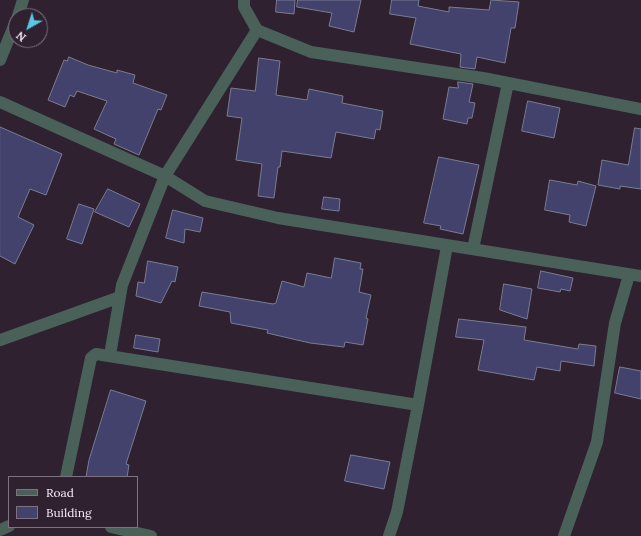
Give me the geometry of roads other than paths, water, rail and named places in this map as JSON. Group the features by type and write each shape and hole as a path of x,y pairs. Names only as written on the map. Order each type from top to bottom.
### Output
{"street":[{"path":"244,0 244,7 257,30 311,52 508,83 641,108"},
{"path":"110,355 122,285 165,176 257,30"},
{"path":"0,60 8,40"},
{"path":"473,249 508,83"},
{"path":"0,102 165,176 205,201 278,218 641,276"},
{"path":"389,536 397,512 447,246"},
{"path":"564,536 597,442 615,323 629,275"},
{"path":"0,340 120,297"},
{"path":"66,476 91,358 96,354 110,355 418,405"},
{"path":"115,528 151,536"}]}
